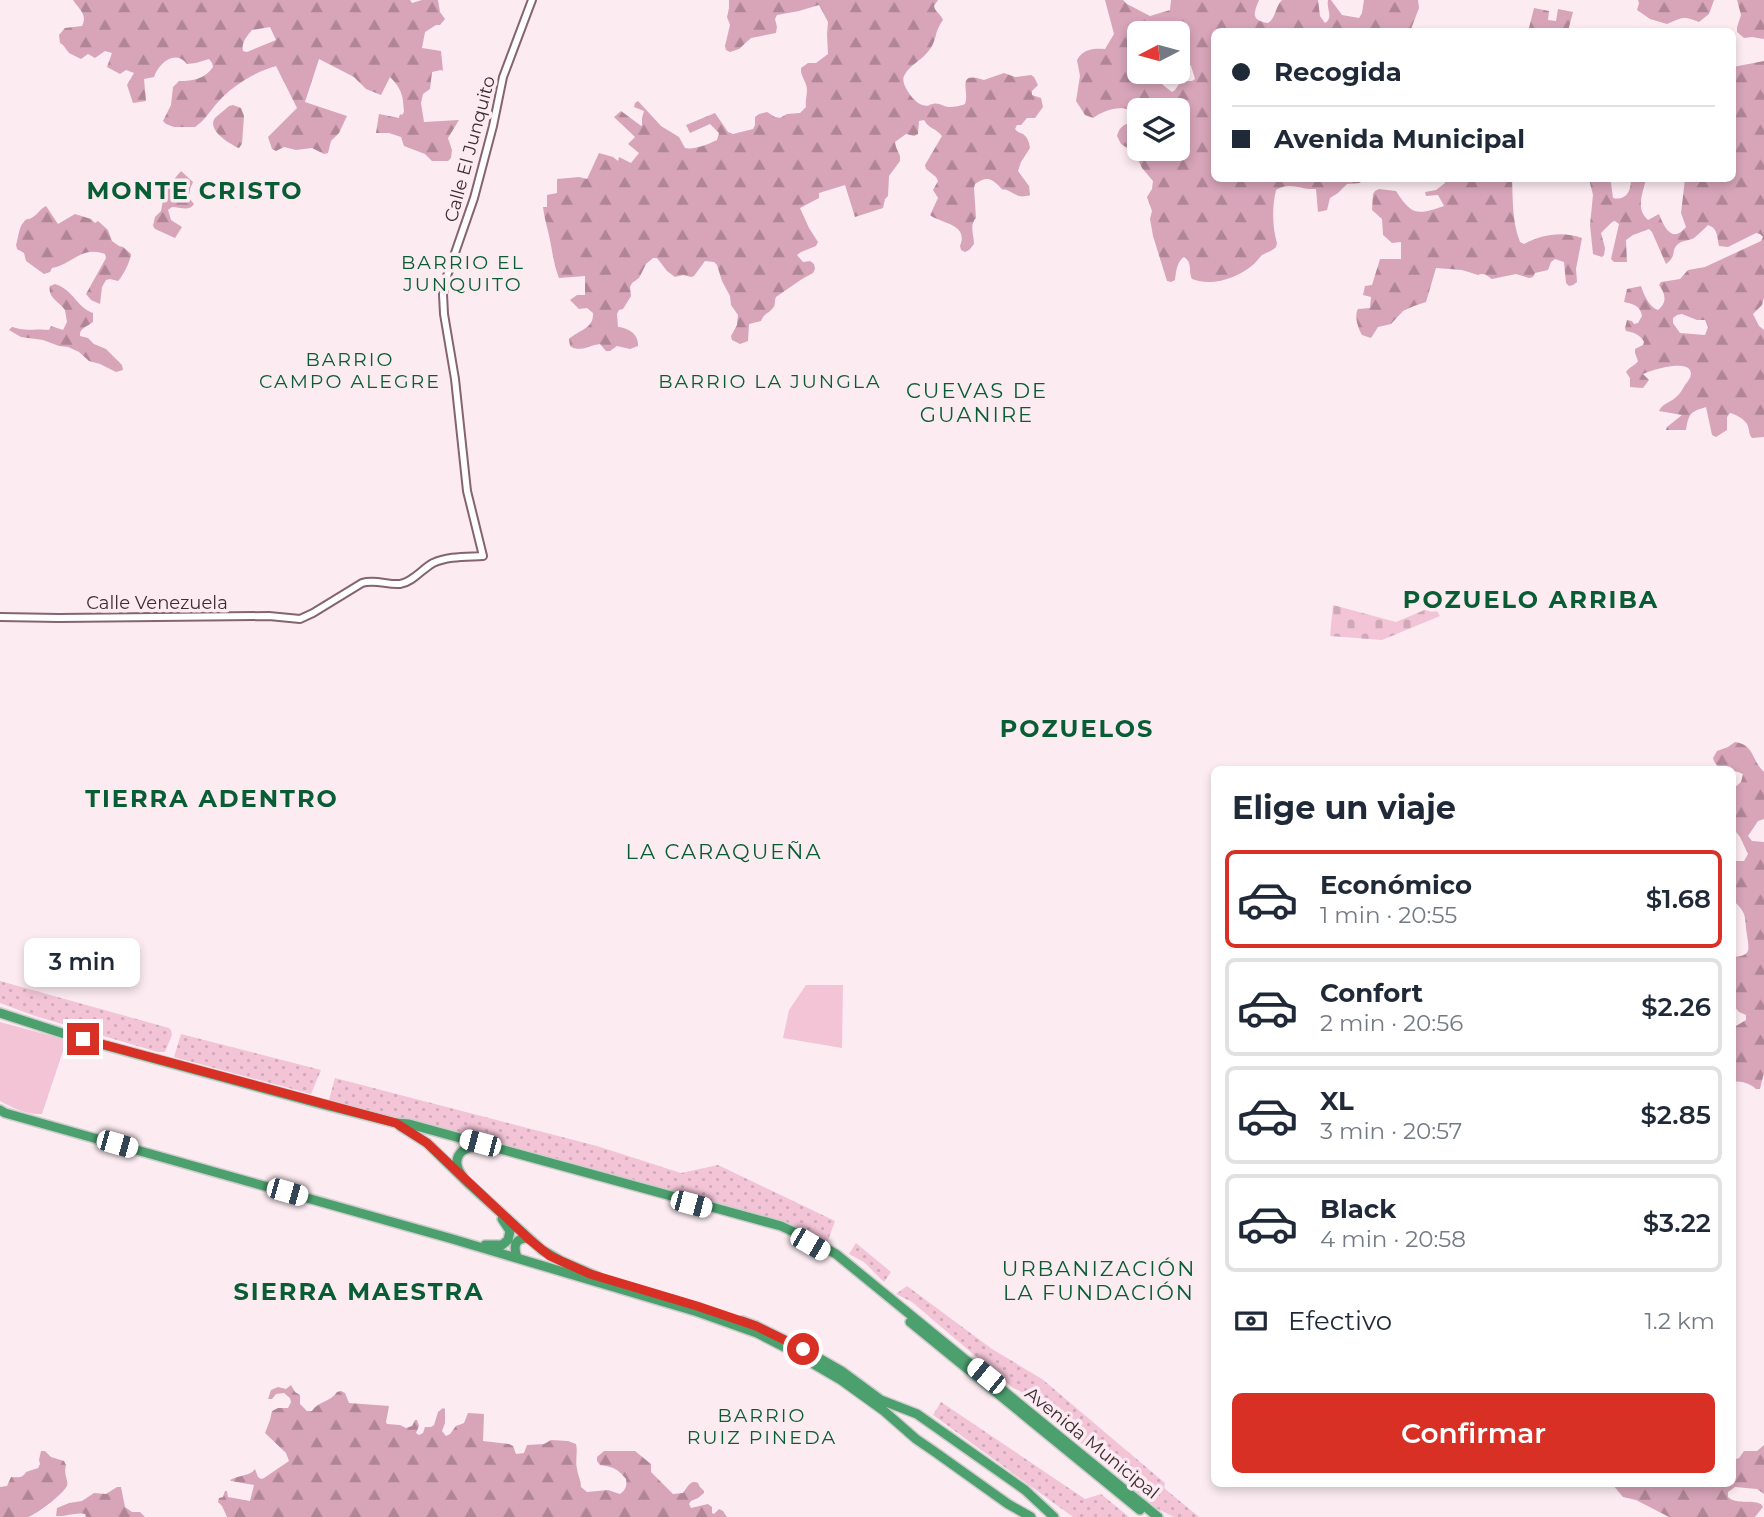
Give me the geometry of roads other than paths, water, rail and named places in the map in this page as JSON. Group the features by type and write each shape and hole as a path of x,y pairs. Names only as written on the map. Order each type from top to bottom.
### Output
{"highway":[{"name":"Avenida Municipal","path":"0,1013 74,1037 396,1123 409,1124 788,1229 830,1249 1158,1517"},
{"path":"2,1111 517,1257 757,1333 841,1380 884,1411 916,1439 1008,1504 1031,1517"},
{"path":"396,1123 427,1143 489,1203 550,1256 590,1274 721,1313 787,1340 843,1372 881,1400 917,1414 1025,1490 1054,1517"},
{"name":"Avenida Municipal","path":"463,1177 458,1170 459,1155 466,1148 477,1147 670,1197"},
{"path":"449,1238 492,1246 506,1243 510,1235 508,1226 489,1203"},
{"name":"Avenida Municipal","path":"760,1222 787,1232 834,1259 1148,1517"},
{"path":"517,1257 514,1250 516,1242 528,1238"}],"street":[{"name":"Calle El Junquito","path":"313,613 370,580 386,584 406,582 441,559 483,556 467,491 443,294 474,198 503,78 532,0"},
{"name":"Calle Venezuela","path":"0,617 269,616 300,619 313,613"}],"district":[{"name":"MONTE CRISTO","path":"195,191"},
{"name":"BARRIO EL JUNQUITO","path":"463,273"},
{"name":"BARRIO CAMPO ALEGRE","path":"350,370"},
{"name":"BARRIO LA JUNGLA","path":"770,381"},
{"name":"CUEVAS DE GUANIRE","path":"977,403"},
{"name":"POZUELO ARRIBA","path":"1531,600"},
{"name":"POZUELOS","path":"1077,729"},
{"name":"TIERRA ADENTRO","path":"212,799"},
{"name":"LA CARAQUEÑA","path":"724,852"},
{"name":"URBANIZACIÓN LA FUNDACIÓN","path":"1099,1281"},
{"name":"SIERRA MAESTRA","path":"359,1292"},
{"name":"BARRIO RUIZ PINEDA","path":"762,1426"}]}
